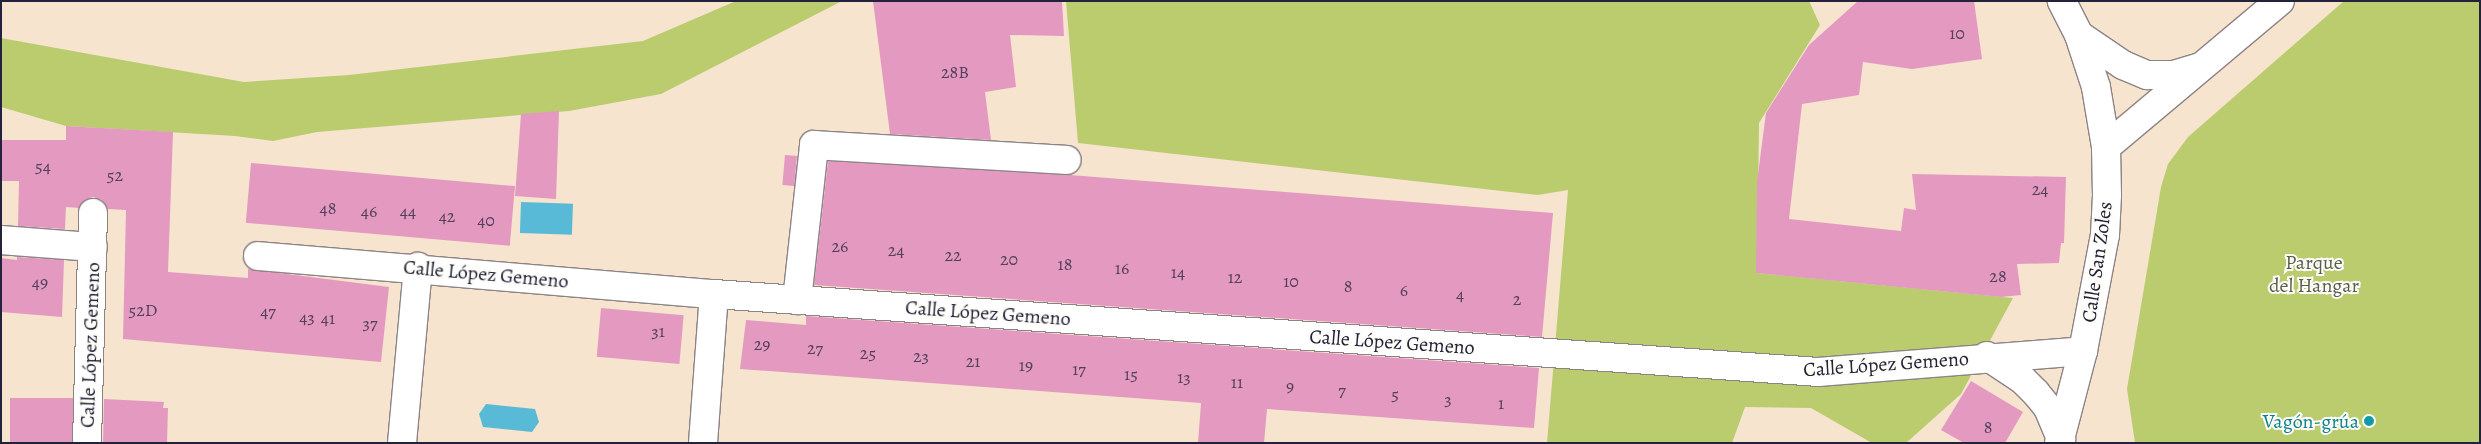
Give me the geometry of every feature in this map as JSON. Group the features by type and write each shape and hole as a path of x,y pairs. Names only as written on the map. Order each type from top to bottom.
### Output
{"street":[{"name":"Calle San Zoles","path":"2060,441 2083,351 2104,235 2106,147 2096,87 2079,35 2062,1"},
{"path":"2106,147 2207,65 2280,1"},
{"path":"2079,35 2123,65 2147,75 2174,75 2207,65"},
{"path":"797,300 814,145 1067,160"},
{"name":"Calle López Gemeno","path":"86,443 93,213"},
{"name":"Calle López Gemeno","path":"1,240 93,246"},
{"name":"Calle López Gemeno","path":"258,256 418,267 714,294 1818,372 1920,366 1987,356 2083,351"},
{"path":"402,443 418,267"},
{"path":"703,443 714,294"},
{"name":"Calle López Gemeno","path":"1987,356 2024,380 2036,393 2048,408 2060,441"}],"green space":[{"path":"736,1 842,1 661,94 569,111 317,132 273,141 235,136 66,126 1,107 1,38 244,82 349,75 643,41"},
{"path":"1066,1 1809,1 1820,25 1759,123 1757,273 2013,298 1961,394 1906,443 1872,443 1811,408 1745,407 1732,443 1547,443 1568,190 1538,195 1078,143"},
{"name":"Parque del Hangar","path":"2344,1 2480,1 2480,443 2135,443 2127,389 2161,187 2168,164 2188,137"}],"water":[{"path":"521,202 573,204 572,235 520,233"},
{"path":"486,404 535,409 539,422 532,432 483,427 479,414"}],"building":[{"path":"873,1 1062,1 1064,36 1010,35 1016,87 985,92 991,140 890,134"},
{"path":"1858,1 1974,1 1982,59 1912,69 1863,62 1859,95 1802,104 1789,219 1901,231 1904,208 1916,210 1912,174 2066,177 2064,243 2061,243 2059,263 2017,264 2021,295 2001,297 1756,273 1757,182 1766,113 1809,45"},
{"path":"559,111 556,199 515,196 521,114"},
{"path":"66,126 173,132 168,272 248,278 248,269 389,287 381,362 123,339 126,210 108,209 102,200 93,197 85,200 79,208 66,207 65,229 18,226 19,181 1,181 1,140 66,140"},
{"path":"785,155 797,156 794,186 782,185"},
{"path":"828,161 1070,175 1553,213 1542,337 814,285"},
{"path":"251,163 515,186 510,246 246,223"},
{"path":"17,257 64,260 62,317 1,312 1,258 17,260"},
{"path":"601,308 684,315 679,364 597,357"},
{"path":"806,316 1539,368 1534,428 1267,409 1264,443 1198,443 1201,403 740,369 746,320 806,325"},
{"path":"1971,381 2023,412 2005,443 1964,443 1941,430"},
{"path":"10,398 73,398 73,443 10,443"},
{"path":"104,399 164,402 163,408 168,408 167,443 103,443"}],"place":[{"name":"Vagón-grúa","path":"2369,421"}]}
